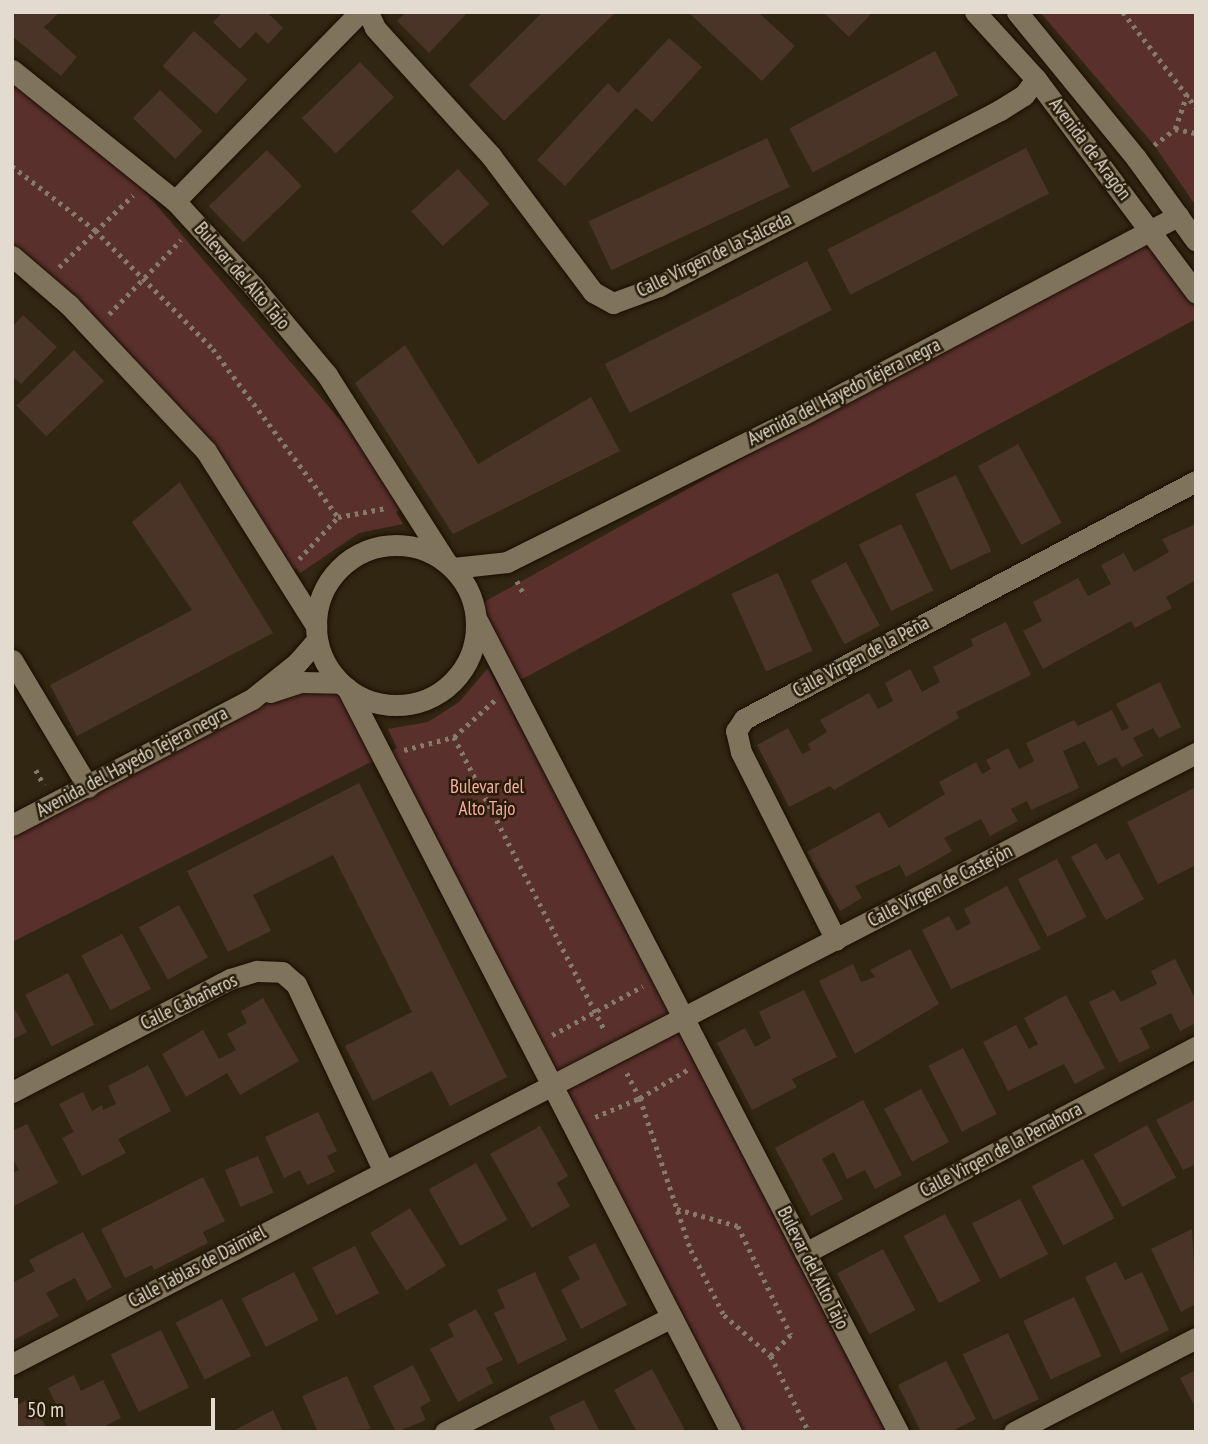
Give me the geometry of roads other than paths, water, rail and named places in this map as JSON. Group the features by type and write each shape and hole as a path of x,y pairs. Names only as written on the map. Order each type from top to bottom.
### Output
{"street":[{"path":"176,201 360,12"},
{"name":"Calle Virgen de la Salceda","path":"368,12 375,28 491,156 593,292 612,303 659,286 1000,110 1024,95 1036,79"},
{"name":"Avenida de Aragón","path":"975,12 1036,79 1196,293"},
{"name":"Avenida de Aragón","path":"1017,12 1059,59 1196,241"},
{"name":"Bulevar del Alto Tajo","path":"12,70 176,201 327,375 449,565"},
{"name":"Avenida del Hayedo Tejera negra","path":"476,614 489,580 507,562 800,416 1178,216"},
{"path":"12,256 93,330 206,452 284,575 383,755 732,1432"},
{"name":"Calle Virgen de la Peña","path":"836,940 741,752 736,731 744,719 1196,481"},
{"path":"316,634 330,579 365,551 409,546 449,565 476,614 475,642 464,669 435,695 409,704 384,705 344,685"},
{"name":"Avenida del Hayedo Tejera negra","path":"449,565 507,562"},
{"name":"Bulevar del Alto Tajo","path":"476,614 898,1432"},
{"name":"Avenida del Hayedo Tejera negra","path":"251,699 297,663 316,634"},
{"path":"12,660 88,787"},
{"name":"Avenida del Hayedo Tejera negra","path":"12,825 251,699 301,682 344,685"},
{"name":"Calle Virgen de Castejón","path":"552,1082 684,1020 1196,753"},
{"name":"Calle Cabañeros","path":"12,1092 230,979 257,971 282,972 296,984 383,1170"},
{"name":"Calle Virgen de la Penahora","path":"805,1253 1196,1048"},
{"name":"Calle Tablas de Daimiel","path":"12,1364 552,1082"},
{"path":"445,1432 672,1317"},
{"path":"1014,1432 1038,1426 1196,1338"}]}
